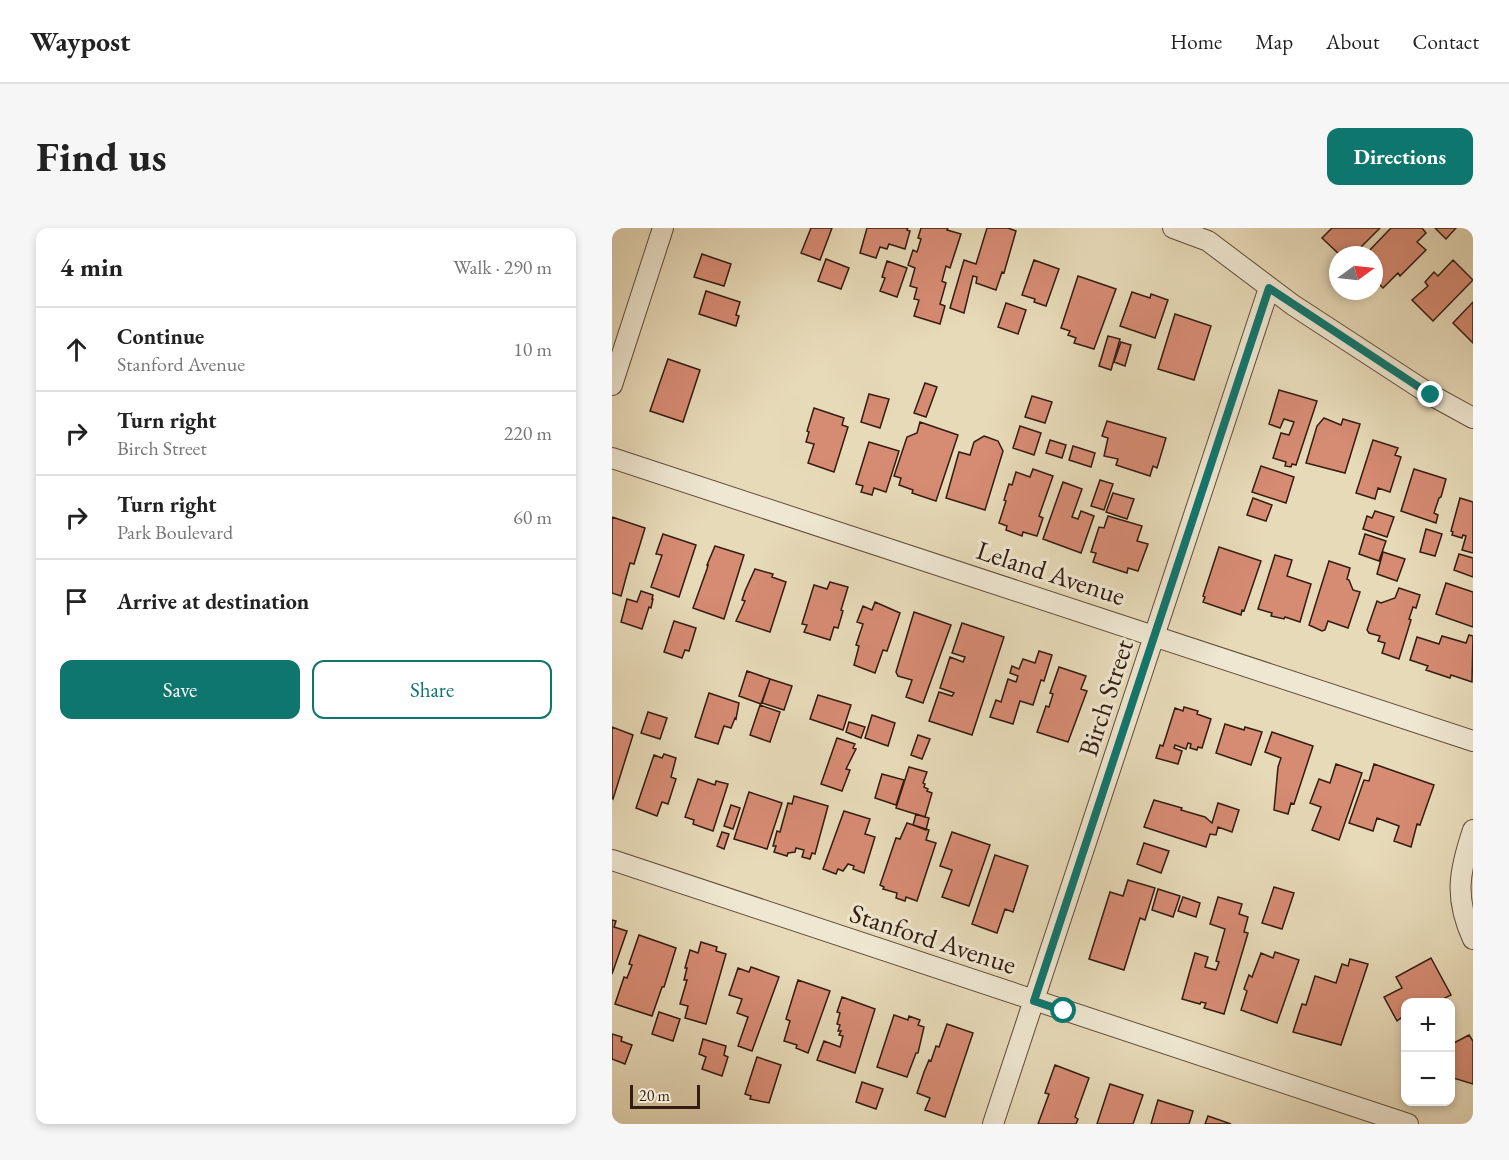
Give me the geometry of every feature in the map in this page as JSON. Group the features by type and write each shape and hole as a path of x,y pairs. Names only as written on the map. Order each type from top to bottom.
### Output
{"street":[{"path":"612,385 663,228"},
{"path":"1173,228 1208,242 1269,288 1431,395 1473,418"},
{"name":"Birch Street","path":"993,1124 1269,288"},
{"name":"Leland Avenue","path":"612,458 1473,741"},
{"path":"1473,830 1459,882 1461,909 1473,939"},
{"name":"Stanford Avenue","path":"612,860 1408,1124"}],"building":[{"path":"811,228 832,228 820,260 801,253"},
{"path":"867,228 908,228 907,230 910,231 905,249 889,244 887,249 880,247 876,258 860,253"},
{"path":"921,228 948,228 947,230 961,234 950,268 946,266 942,281 946,283 940,304 945,306 940,324 914,316 919,300 914,299 917,288 910,286 915,268 908,265 913,250 917,252 921,239 918,238"},
{"path":"987,228 1008,228 1016,231 1004,273 1002,272 996,290 976,283 977,277 973,276 964,313 950,308 964,260 976,264"},
{"path":"1332,228 1380,228 1362,246 1330,246 1322,238"},
{"path":"1391,228 1422,228 1426,233 1417,242 1426,250 1400,276 1398,273 1383,288 1383,246 1374,246"},
{"path":"1435,228 1456,228 1446,239"},
{"path":"702,254 731,264 724,286 694,277"},
{"path":"826,259 849,268 841,289 818,281"},
{"path":"1034,260 1059,269 1046,306 1022,295"},
{"path":"1453,260 1473,280 1433,321 1412,300 1428,286 1425,282 1434,272 1438,276"},
{"path":"887,261 907,268 897,297 880,291 885,278 882,277"},
{"path":"1078,276 1116,289 1094,349 1074,343 1076,338 1068,335 1070,331 1061,328"},
{"path":"706,291 740,302 736,315 739,316 736,326 699,314"},
{"path":"1132,292 1150,298 1151,294 1168,300 1155,338 1120,326"},
{"path":"1473,302 1473,343 1453,323"},
{"path":"1006,303 1026,310 1018,334 998,327"},
{"path":"1175,314 1211,326 1194,380 1158,369"},
{"path":"1108,336 1120,339 1111,370 1099,366"},
{"path":"1121,342 1131,345 1125,366 1114,362"},
{"path":"668,359 700,370 683,422 650,411"},
{"path":"925,383 937,387 926,417 914,413"},
{"path":"1279,390 1317,401 1296,465 1292,464 1291,467 1285,466 1286,462 1273,458 1281,433 1289,435 1294,422 1284,419 1280,428 1269,424"},
{"path":"869,394 889,399 880,428 861,422"},
{"path":"1032,396 1052,402 1045,423 1025,417"},
{"path":"814,408 844,418 842,425 848,427 834,472 808,463 814,444 806,442 809,432 807,431"},
{"path":"1324,418 1341,425 1343,419 1360,424 1345,473 1306,463 1317,426"},
{"path":"1107,421 1166,438 1157,468 1153,466 1150,476 1116,465 1118,459 1104,456 1108,438 1102,436"},
{"path":"920,422 958,435 936,501 912,493 913,490 899,485 901,478 894,476 907,437 917,433"},
{"path":"1020,426 1041,433 1034,455 1013,448"},
{"path":"984,436 998,441 1003,451 985,510 946,498 959,452 970,455 974,442"},
{"path":"1050,440 1066,445 1062,458 1046,453"},
{"path":"1373,440 1398,448 1395,455 1401,457 1390,492 1378,488 1375,499 1356,493"},
{"path":"869,442 899,451 886,492 874,488 872,495 861,492 863,486 856,484"},
{"path":"1073,446 1095,453 1091,467 1069,460"},
{"path":"1261,466 1294,477 1286,503 1252,492"},
{"path":"1033,469 1053,476 1039,516 1043,518 1037,536 1023,532 1022,536 1006,530 1007,526 999,523 1009,484 1012,485 1016,472 1030,477"},
{"path":"1414,469 1446,479 1434,513 1438,515 1436,523 1401,511"},
{"path":"1100,480 1113,484 1104,510 1091,506"},
{"path":"1063,482 1082,489 1072,517 1078,519 1081,511 1094,516 1081,553 1043,539"},
{"path":"1113,493 1134,499 1127,519 1106,512"},
{"path":"1253,498 1272,505 1266,521 1247,515"},
{"path":"1460,498 1473,502 1473,553 1462,550 1466,536 1463,535 1462,538 1452,535 1451,531"},
{"path":"1375,511 1394,517 1387,537 1363,529 1367,516 1372,518"},
{"path":"1108,516 1142,526 1137,541 1148,544 1138,571 1128,568 1127,573 1093,562 1096,553 1091,552 1099,527 1104,528"},
{"path":"612,517 645,528 634,564 630,563 621,596 612,593"},
{"path":"1426,529 1442,534 1435,556 1420,552"},
{"path":"663,534 696,545 679,597 651,587 662,555 656,554"},
{"path":"1365,534 1386,541 1379,561 1359,554"},
{"path":"715,546 744,555 724,619 693,608"},
{"path":"1219,547 1261,561 1241,615 1203,602"},
{"path":"1383,552 1405,559 1397,581 1377,574"},
{"path":"1459,554 1473,558 1473,577 1454,570"},
{"path":"1275,555 1292,560 1287,576 1311,584 1300,622 1285,617 1284,619 1271,616 1272,613 1258,609"},
{"path":"1329,561 1350,568 1347,579 1353,590 1360,592 1348,628 1328,621 1325,630 1322,631 1309,625"},
{"path":"755,569 773,574 772,577 786,582 770,632 736,621 745,601 742,600 745,591"},
{"path":"830,582 848,587 838,628 834,627 830,640 804,632 807,625 802,624 814,585 827,589"},
{"path":"1446,583 1473,592 1473,627 1436,614"},
{"path":"1399,588 1420,595 1409,619 1411,620 1399,659 1382,653 1385,643 1378,641 1380,636 1369,633 1367,630 1377,601 1381,603 1395,598"},
{"path":"641,591 653,595 651,608 649,607 642,629 621,622 627,599 637,602"},
{"path":"875,602 900,613 887,651 883,650 875,673 854,665 859,646 856,645 863,624 857,622 863,606 872,610"},
{"path":"914,612 951,625 923,703 906,697 912,680 898,676 896,672"},
{"path":"674,621 696,628 689,651 685,650 682,658 664,652"},
{"path":"962,623 1004,637 972,735 929,721 939,692 952,696 954,693 940,688 950,657 963,662 965,657 952,653"},
{"path":"1469,635 1473,636 1472,682 1426,670 1428,666 1410,660 1417,637 1439,644 1442,636 1466,643"},
{"path":"1039,651 1052,655 1033,705 1020,701 1013,724 990,717 996,700 1001,702 1008,679 1016,682 1018,676 1010,673 1012,666 1019,669 1023,659 1035,663"},
{"path":"1059,667 1086,676 1081,689 1087,691 1068,742 1037,732 1046,706 1049,707 1053,694 1050,693"},
{"path":"747,671 770,679 761,704 739,696"},
{"path":"770,679 792,686 784,710 762,703"},
{"path":"709,693 739,703 736,719 731,728 724,726 718,744 695,737"},
{"path":"818,695 851,705 843,730 810,719"},
{"path":"760,705 780,712 770,742 750,735"},
{"path":"1184,707 1198,711 1197,714 1211,719 1202,748 1198,747 1197,750 1190,748 1191,744 1188,743 1186,749 1175,745 1174,748 1182,751 1178,764 1156,758 1160,745 1163,746 1175,708 1183,711"},
{"path":"648,712 667,718 660,739 641,733"},
{"path":"872,715 895,723 888,746 865,738"},
{"path":"849,722 865,727 861,738 846,732"},
{"path":"1225,724 1244,730 1245,727 1262,732 1251,765 1216,753"},
{"path":"612,727 633,735 613,799 612,798"},
{"path":"1272,732 1313,746 1294,804 1291,803 1288,814 1274,810 1281,758 1265,752"},
{"path":"918,735 930,739 922,759 911,755"},
{"path":"837,738 855,744 853,748 856,749 846,769 850,770 842,791 821,784"},
{"path":"664,754 676,758 671,777 676,779 668,804 662,802 657,816 636,808 654,755 662,758"},
{"path":"1336,764 1362,773 1339,840 1312,830 1321,807 1310,803 1319,779 1330,783"},
{"path":"1374,764 1434,785 1420,825 1417,824 1411,847 1394,841 1399,826 1377,818 1373,831 1349,823 1364,780 1369,781"},
{"path":"909,767 927,772 923,783 927,791 932,793 925,817 896,808"},
{"path":"882,774 904,780 896,805 875,798"},
{"path":"698,779 715,785 716,781 728,784 713,831 693,824 694,820 685,817"},
{"path":"749,792 782,803 767,849 734,839"},
{"path":"794,796 828,806 815,854 812,853 810,859 802,857 804,850 796,848 795,852 788,853 787,856 774,852 776,846 773,846 777,831 780,832 788,803 792,804"},
{"path":"1154,800 1205,817 1212,823 1218,803 1239,810 1232,832 1218,827 1216,835 1210,834 1206,847 1144,827"},
{"path":"731,805 740,808 733,829 724,826"},
{"path":"844,811 870,819 865,834 875,837 864,873 853,869 854,866 848,864 843,871 838,869 836,874 823,869"},
{"path":"916,814 929,818 926,830 913,825"},
{"path":"907,823 929,830 926,840 936,843 917,901 906,897 905,901 896,898 897,893 883,889 884,887 880,885 896,838 900,839"},
{"path":"722,832 729,834 724,849 717,846"},
{"path":"952,832 990,845 969,906 942,897 952,870 940,866"},
{"path":"1144,843 1169,851 1161,873 1137,864"},
{"path":"995,855 1028,866 1013,912 1005,909 997,933 972,924"},
{"path":"1128,880 1155,888 1145,920 1140,918 1124,970 1089,959 1110,892 1123,896"},
{"path":"1274,887 1294,893 1282,929 1262,923"},
{"path":"1158,889 1180,896 1173,917 1152,910"},
{"path":"1183,897 1200,903 1196,917 1178,911"},
{"path":"1218,897 1242,904 1239,914 1248,917 1244,932 1248,933 1224,1014 1204,1008 1206,1003 1201,1002 1200,1004 1182,999 1195,953 1208,957 1205,967 1216,970 1219,962 1216,961 1225,929 1210,924"},
{"path":"612,920 616,921 614,927 627,931 612,974"},
{"path":"639,935 676,948 652,1016 615,1004 624,977 627,978 632,965 629,964"},
{"path":"701,942 717,947 716,951 726,954 706,1024 685,1018 688,1006 680,1004 687,980 684,980 687,968 685,968 690,950 698,953"},
{"path":"1275,952 1299,960 1277,1023 1241,1010 1247,991 1244,989 1249,975 1252,977 1261,953 1273,958"},
{"path":"1431,958 1451,995 1445,998 1401,998 1401,1018 1397,1021 1384,997 1402,988 1396,977"},
{"path":"1350,959 1368,964 1341,1045 1293,1032 1302,1004 1306,1005 1315,976 1336,983 1342,964 1348,966"},
{"path":"751,967 779,977 752,1051 738,1046 748,1017 737,1013 742,999 729,995 738,968 749,972"},
{"path":"798,980 830,991 808,1053 796,1048 797,1045 784,1041 790,1021 786,1019"},
{"path":"842,997 875,1009 855,1073 817,1060 824,1041 840,1047 843,1036 839,1035 841,1031 838,1031 840,1013 837,1012"},
{"path":"659,1012 680,1019 673,1041 652,1034"},
{"path":"894,1015 908,1020 909,1016 920,1020 918,1025 924,1027 918,1053 916,1053 907,1077 877,1067"},
{"path":"947,1024 973,1033 945,1117 925,1110 930,1098 917,1093 929,1060 931,1061 936,1046 939,1047"},
{"path":"612,1034 622,1037 621,1041 632,1045 625,1064 612,1059"},
{"path":"1469,1035 1473,1041 1473,1084 1455,1079 1455,1042"},
{"path":"703,1039 726,1046 724,1055 728,1057 722,1076 702,1069 706,1057 699,1054"},
{"path":"757,1057 781,1065 769,1103 750,1099 751,1096 745,1094"},
{"path":"1055,1065 1089,1078 1075,1117 1078,1119 1076,1124 1038,1124 1049,1094 1045,1093"},
{"path":"862,1082 883,1089 876,1109 856,1102"},
{"path":"1110,1084 1143,1095 1133,1124 1097,1124"},
{"path":"1158,1100 1193,1111 1189,1124 1151,1124"},
{"path":"1208,1116 1231,1124 1205,1124"}],"route":[{"path":"1064,1011 1034,1001 1269,288 1431,395"}]}
